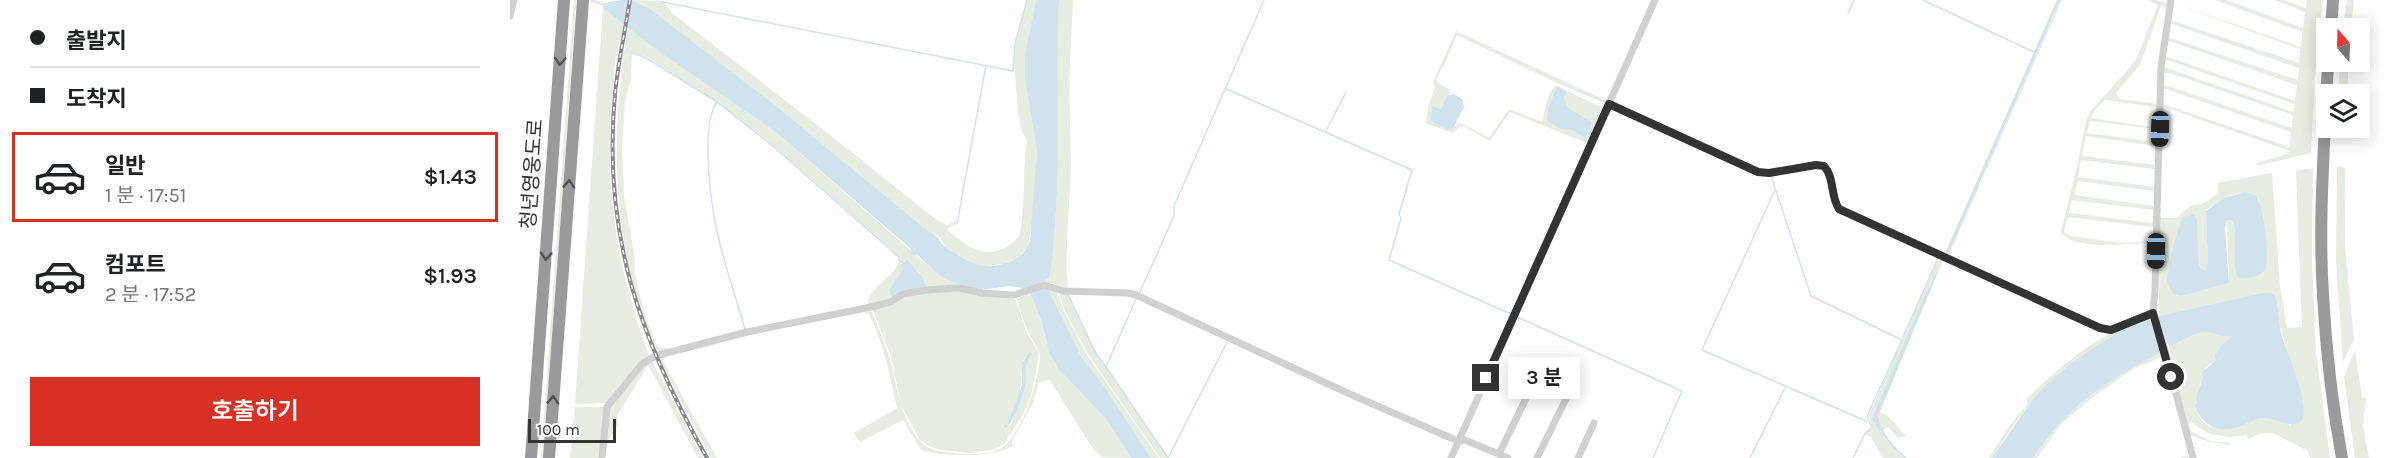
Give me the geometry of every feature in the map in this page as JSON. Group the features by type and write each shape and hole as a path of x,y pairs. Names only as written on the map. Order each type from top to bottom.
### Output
{"highway":[{"path":"2332,18 2333,0"},
{"name":"청년영웅도로","path":"531,458 564,1"},
{"name":"청년영웅도로","path":"549,458 582,5"},
{"path":"2328,72 2322,196 2323,292 2335,418 2342,458"}],"street":[{"path":"510,16 514,0"},
{"path":"1451,458 1655,0"},
{"path":"2171,0 2161,67 2153,313 2161,335 2193,458"},
{"path":"1609,104 1758,172 1769,173 1816,165 1824,166 1830,174 1835,202 1839,209 2100,328 2111,330 2153,313"},
{"path":"602,458 607,407 642,364 659,354 727,337 884,304 903,294 959,288 1014,296 1044,285 1064,291 1136,295 1352,396 1458,441 1465,440 1508,458"},
{"path":"1499,454 1536,378"},
{"path":"1537,458 1569,393"},
{"path":"1578,458 1594,423"}],"shaded area":[{"path":"574,0 576,0 544,458 541,458"},
{"path":"631,0 663,1 672,13 938,221 947,225 957,220 956,224 947,229 966,245 988,252 1009,246 1018,238 1021,229 1027,141 1021,129 1018,112 1015,43 1027,0 1038,0 1025,55 1025,80 1037,151 1033,217 1028,246 1018,258 1004,264 980,267 946,248 940,237 928,231 770,101 649,8"},
{"path":"1059,0 1073,0 1069,84 1071,167 1066,265 1068,289 1052,283 1036,285 1047,279 1055,229 1056,68"},
{"path":"2060,0 2062,0 1948,257 1947,256"},
{"path":"2147,0 2168,4 2167,7 2161,6 2140,65 2116,93 2120,99 2157,104 2157,107 2104,100 2091,118 2156,128 2157,109 2156,150 2156,146 2086,136 2082,156 2156,165 2154,243 2104,245 2079,242 2061,232 2086,120 2090,112 2136,60 2158,5","holes":["2090,121 2156,129 2156,142 2087,133","2081,160 2155,169 2155,187 2078,177","2078,181 2154,191 2154,206 2074,195","2072,200 2153,210 2153,223 2069,213","2068,217 2153,227 2152,241 2122,243 2070,236 2064,232"]},
{"path":"2215,0 2226,0 2303,28 2305,12 2275,0 2283,0 2306,8 2307,0 2323,0 2321,18 2316,18 2316,69 2311,153 2256,166 2257,163 2290,151 2162,106 2162,104 2290,147 2291,132 2163,88 2163,85 2292,128 2293,115 2170,73 2163,73 2164,67 2293,112 2295,104 2164,59 2165,56 2295,101 2297,85 2167,40 2167,37 2298,80 2299,68 2169,23 2170,20 2299,63 2300,49 2173,3 2301,47 2302,32"},
{"path":"2347,0 2354,0 2352,18 2344,18"},
{"path":"603,8 651,46 777,133 941,277 973,290 926,288 920,274 907,259 903,263 900,261 899,256 774,146 717,102 649,58 632,51 631,78 625,101 622,148 624,197 636,277 650,329 658,347 671,349 658,352 647,330 635,291 622,229 617,134 626,39 621,38 616,56 610,122 611,190 620,257 649,355 607,403 575,403"},
{"path":"1456,31 1607,101 1602,102 1555,82 1457,35 1436,79 1439,84 1451,90 1441,109 1434,106 1452,130 1459,122 1489,138 1509,109 1542,122 1548,97 1555,85 1557,86 1547,116 1560,129 1570,129 1587,139 1592,122 1567,107 1564,98 1567,91 1601,107 1602,110 1589,144 1510,112 1490,141 1464,126 1453,133 1426,123 1428,107 1435,87 1433,82"},
{"path":"2339,72 2348,72 2348,84 2339,84"},
{"path":"2337,166 2345,168 2345,248 2354,339 2343,362 2336,261"},
{"path":"2313,168 2312,263 2316,352 2330,458 2310,458 2308,451 2273,433 2261,433 2249,439 2246,435 2224,436 2210,433 2192,422 2189,423 2192,432 2211,441 2230,443 2229,445 2207,441 2189,435 2169,358 2171,357 2169,346 2202,332 2232,336 2214,356 2216,360 2205,368 2197,400 2199,415 2203,421 2210,426 2224,429 2237,428 2260,418 2278,420 2291,426 2298,386 2278,321 2277,301 2262,293 2159,316 2159,218 2177,218 2190,206 2204,203 2218,193 2218,183 2272,173 2280,286 2287,328 2302,327 2296,171","holes":["2246,192 2256,195 2259,200 2267,252 2235,262 2236,232 2233,221 2227,220 2229,283 2182,296 2168,272 2173,256 2197,219 2199,265 2205,270 2208,263 2206,210 2229,196"]},
{"path":"1939,257 1943,260 1925,295 1874,417 1886,440 1904,458 1883,458 1871,437 1864,435 1872,428 1869,415"},
{"path":"899,262 905,268 889,290 892,297 868,305 872,293 892,273"},
{"path":"1039,288 1056,289 1064,311 1086,353 1159,458 1151,458 1104,386 1082,358 1048,289"},
{"path":"961,290 1016,300 1026,331 1039,354 1031,396 1023,414 1004,444 991,450 969,453 941,450 920,440 901,405 891,356 872,308 905,294","holes":["1031,352 1026,362 1025,385 1011,425 1003,427 1007,425 1020,392 1023,360"]},
{"path":"1058,290 1067,292 1098,356 1168,458 1160,458 1087,353 1065,311"},
{"path":"1030,293 1056,365 1106,419 1131,458 1101,457 1090,444 1050,380 1039,382 1033,403 1012,441 1012,446 1004,450 993,453 968,455 921,450 903,420 860,442 854,433 897,408 879,337 869,314 860,311 871,309 889,356 904,412 921,442 932,449 941,451 966,454 984,453 1000,449 1008,443 1028,408 1039,368 1040,355 1027,329 1017,299"},
{"path":"2148,316 2155,325 2192,457 2179,458 2189,455 2162,357 2131,370 2092,398 2062,423 2037,458 2033,458 2060,423 2089,396 2160,352 2145,319 2117,333 2088,352 2049,382 2020,416 1993,457 1989,458 2008,428 2028,403 2026,400 2053,374 2098,340"},
{"path":"2355,350 2362,398 2366,398 2363,426 2369,458 2355,458 2344,377"},
{"path":"663,355 664,363 717,458 711,458 658,357"},
{"path":"651,359 703,458 698,458 648,365 617,416 618,425 608,440 604,455 610,407 642,366"},
{"path":"575,407 604,407 600,458 570,458"},
{"path":"1880,412 1887,415 1906,436 1898,438 1888,427 1883,430 1878,416"}],"water":[{"path":"631,0 649,8 770,101 934,234 946,248 969,261 992,266 1014,260 1023,253 1030,241 1037,151 1025,80 1025,54 1038,0 1059,0 1056,209 1049,278 1029,289 1010,286 980,290 941,277 916,254 912,255 911,249 777,133 651,46 603,8 604,3"},
{"path":"2057,0 2060,0 1947,256 1946,251"},
{"path":"1557,86 1567,91 1564,98 1567,107 1592,122 1587,139 1570,129 1560,129 1547,120 1548,109"},
{"path":"1454,94 1462,99 1464,107 1452,131 1430,121 1433,106 1441,109 1448,95"},
{"path":"2246,192 2256,195 2259,202 2266,243 2265,270 2253,277 2238,277 2235,263 2235,228 2233,221 2227,220 2225,228 2229,283 2182,296 2174,294 2168,284 2167,275 2183,217 2193,215 2197,219 2199,265 2205,270 2208,263 2206,211 2224,198"},
{"path":"907,259 923,278 926,288 892,297 889,290 904,268 901,265"},
{"path":"1943,260 1878,416 1886,434 1907,458 1904,458 1891,446 1872,419 1925,295"},
{"path":"1038,289 1048,289 1082,358 1104,386 1151,458 1131,458 1106,419 1058,368 1049,352 1041,320 1030,293"},
{"path":"2262,293 2272,294 2276,298 2281,333 2302,398 2303,419 2298,423 2289,424 2260,418 2234,429 2213,427 2198,413 2195,406 2197,395 2202,372 2216,360 2214,356 2232,336 2202,332 2169,346 2159,316"},
{"path":"2149,319 2157,333 2161,352 2089,396 2060,423 2033,458 1992,458 2032,401 2055,377 2115,334"},
{"path":"1030,351 1032,354 1027,363 1026,380 1021,399 1012,421 1005,428 1004,425 1007,425 1022,385 1022,363"}],"waterway":[{"path":"591,0 604,5"},
{"path":"663,2 1013,71 1015,43 1027,0"},
{"path":"1027,49 1037,0"},
{"path":"1139,294 1174,216 1174,206 1264,0"},
{"path":"1848,14 1854,0"},
{"path":"1923,0 2034,52"},
{"path":"632,52 648,59 717,102 774,147 903,263"},
{"path":"957,224 986,65"},
{"path":"1224,88 1412,170 1389,260 1511,314"},
{"path":"1326,131 1346,92"},
{"path":"717,102 709,131 711,192 720,244 745,329"},
{"path":"1771,176 1811,296 1902,340 1867,416 1872,428 1865,433 1853,458"},
{"path":"1775,190 1702,350 1866,421"},
{"path":"1903,337 1938,258"},
{"path":"1068,294 1095,352 1106,367"},
{"path":"1136,299 1106,367 1168,458"},
{"path":"1517,317 1682,391 1653,458"},
{"path":"1168,458 1227,342"},
{"path":"1750,458 1785,388"}],"railway":[{"path":"630,0 616,82 612,145 614,193 621,239 631,284 645,327 683,414 707,458"}],"route":[{"path":"1486,378 1609,104 1758,172 1769,173 1816,165 1824,166 1830,174 1835,202 1839,209 2105,330 2115,329 2133,319 2153,313 2171,377"}]}
